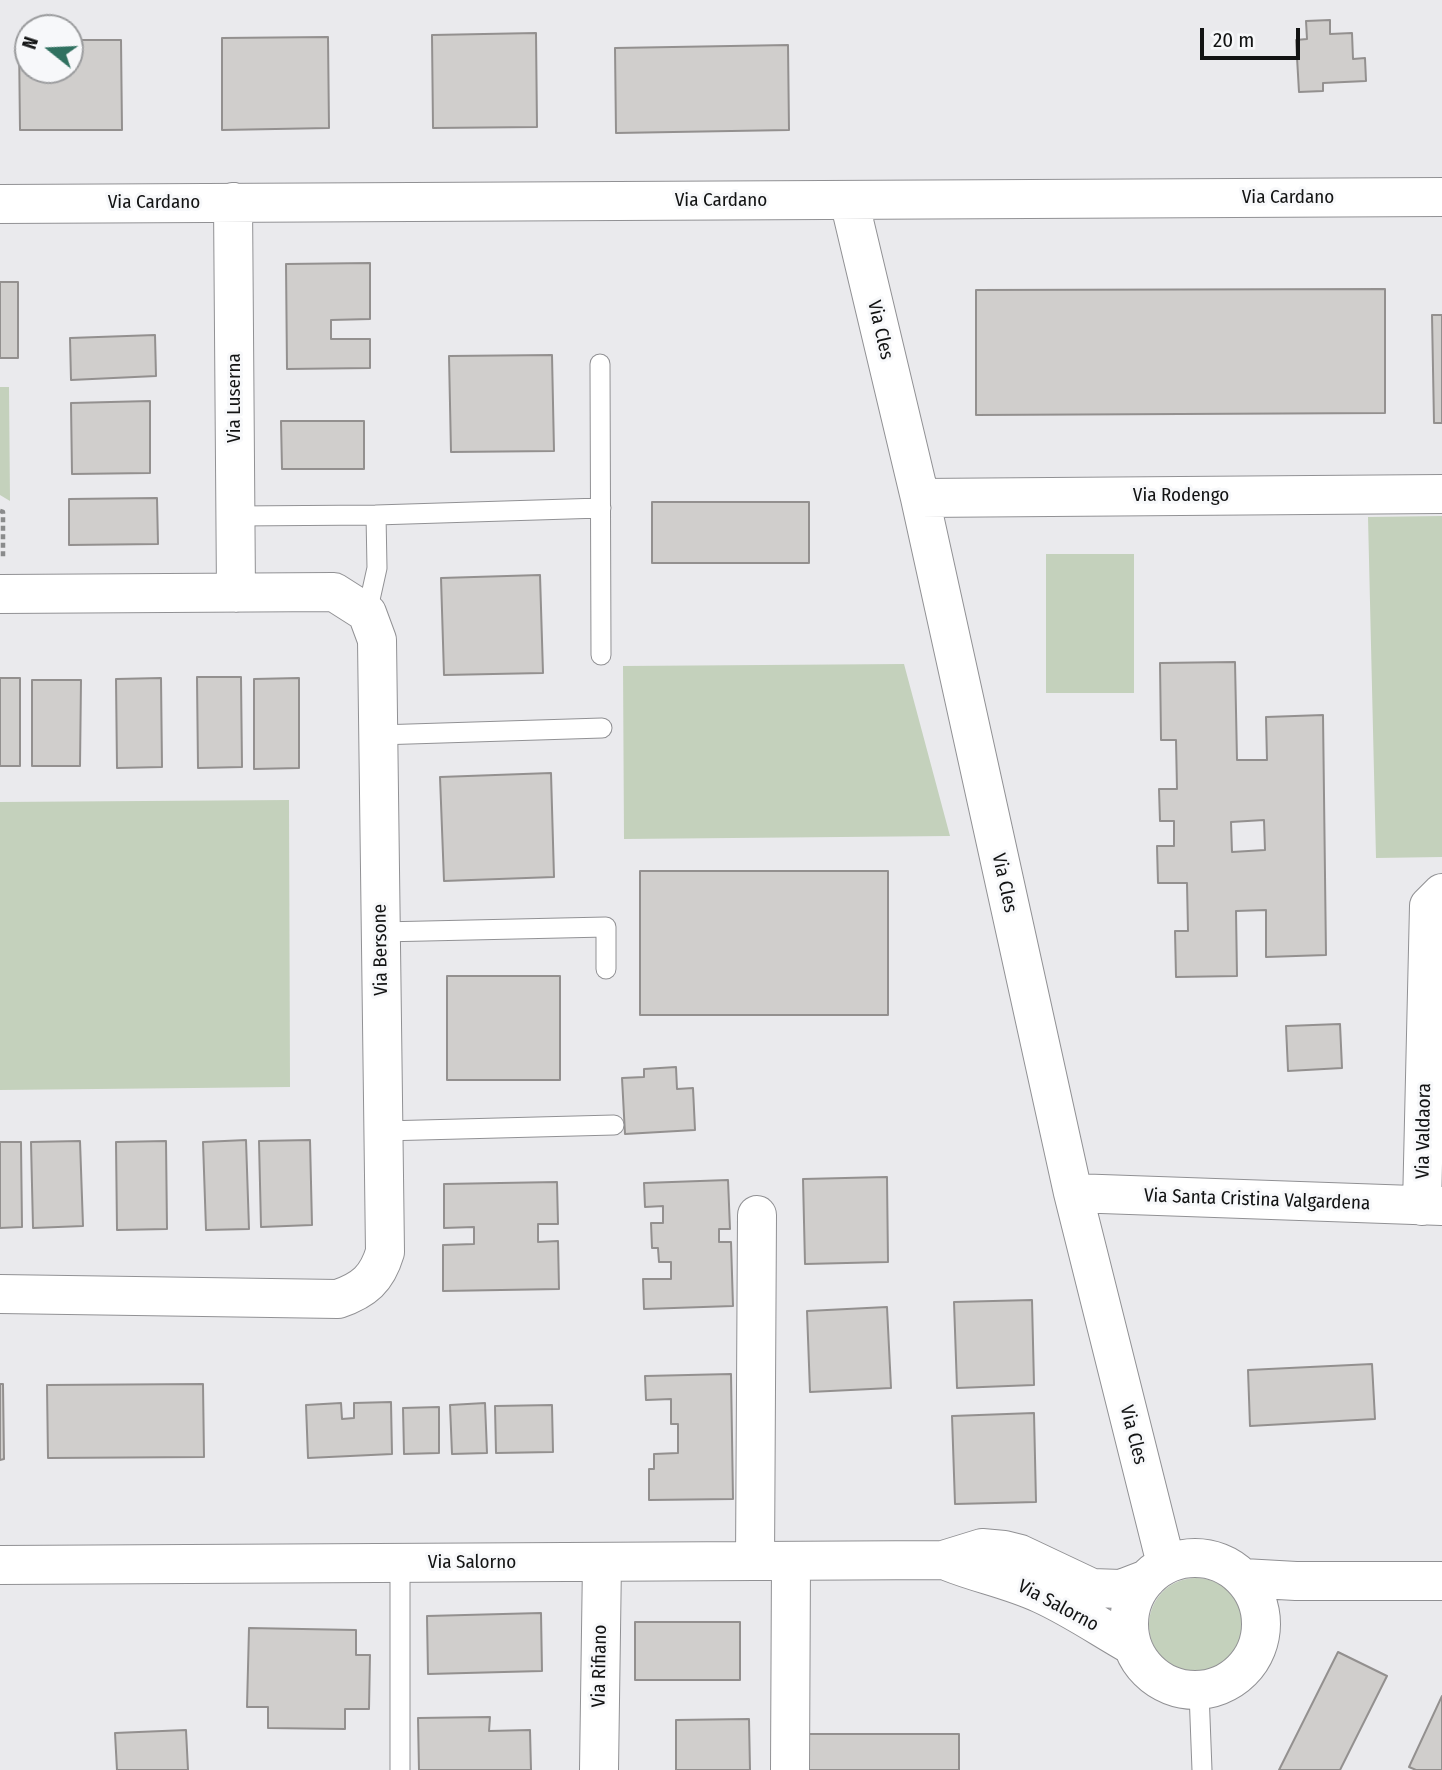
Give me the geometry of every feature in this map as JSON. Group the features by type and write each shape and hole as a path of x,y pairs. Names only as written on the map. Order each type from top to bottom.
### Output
{"street":[{"name":"Via Cardano","path":"0,204 1442,197"},
{"name":"Via Cles","path":"849,200 920,498 1156,1571"},
{"name":"Via Luserna","path":"233,202 236,593"},
{"name":"Via Rodengo","path":"920,498 1442,494"},
{"path":"2,594 334,592 367,613"},
{"name":"Via Bersone","path":"0,1294 338,1299 358,1292 373,1280 381,1266 385,1252 377,640 367,613"},
{"name":"Via Valdaora","path":"1432,1206 1429,906 1442,893"},
{"name":"Via Santa Cristina Valgardena","path":"1073,1193 1432,1206"},
{"path":"757,1215 773,1561 790,1770"},
{"name":"Via Salorno","path":"0,1565 943,1560 982,1548 1020,1554 1092,1588 1121,1589 1156,1571"},
{"path":"1260,1640 1261,1618 1256,1596 1243,1578 1227,1565 1207,1558 1186,1558 1156,1571 1136,1593 1129,1610 1131,1645 1141,1665 1157,1680 1177,1689 1199,1692 1220,1687 1238,1676 1252,1660 1260,1640 1275,1617 1342,1580"},
{"name":"Via Salorno","path":"943,1560 973,1572 1008,1580 1043,1595 1131,1645"},
{"name":"Via Rifiano","path":"599,1770 601,1562"},
{"path":"1243,1578 1296,1581 1442,1581"}],"lane":[{"path":"600,364 601,655"},
{"path":"236,516 601,508"},
{"path":"367,613 377,568 376,515"},
{"path":"378,735 602,727"},
{"path":"381,932 606,927 606,969"},
{"path":"383,1131 614,1125"},
{"path":"400,1563 400,1770"},
{"path":"1199,1692 1202,1770"}],"path":[{"path":"0,511 3,512 2,594"}],"green space":[{"path":"0,387 9,387 10,501 0,495"},
{"path":"1442,516 1442,857 1376,858 1368,517"},
{"path":"1046,554 1134,554 1134,693 1046,693"},
{"path":"904,664 950,836 624,839 623,666"},
{"path":"289,800 290,1087 0,1090 0,802"},
{"path":"1196,1578 1214,1581 1229,1592 1240,1607 1243,1625 1240,1643 1229,1658 1214,1669 1196,1672 1178,1669 1163,1658 1152,1643 1149,1625 1152,1607 1163,1592 1178,1581"}],"building":[{"path":"1330,20 1330,34 1352,33 1353,59 1365,58 1366,81 1323,83 1323,91 1299,92 1296,40 1307,39 1306,21"},
{"path":"536,33 537,127 433,128 432,35"},
{"path":"328,37 329,128 222,130 222,38"},
{"path":"84,40 121,40 122,130 20,130 19,84 84,84"},
{"path":"788,45 789,130 616,133 615,48"},
{"path":"370,263 370,319 331,320 331,339 370,339 370,368 287,369 286,264"},
{"path":"0,282 18,282 18,358 0,358"},
{"path":"1385,289 1385,413 976,415 976,290"},
{"path":"1432,315 1442,315 1442,423 1434,423"},
{"path":"155,335 156,376 71,380 70,338"},
{"path":"552,355 554,451 451,452 449,356"},
{"path":"150,401 150,473 72,474 71,403"},
{"path":"281,421 364,421 364,469 282,469"},
{"path":"157,498 158,544 69,545 69,499"},
{"path":"652,502 809,502 809,563 652,563"},
{"path":"540,575 543,673 444,675 441,578"},
{"path":"1235,662 1237,760 1267,760 1266,717 1323,715 1326,955 1266,957 1266,910 1236,911 1237,976 1176,977 1175,931 1188,931 1187,883 1158,883 1157,846 1174,846 1174,821 1160,821 1159,789 1177,789 1176,740 1161,740 1160,663","holes":["1264,820 1265,850 1232,852 1231,822"]},
{"path":"197,677 241,677 242,767 198,768"},
{"path":"0,678 20,678 20,766 0,766"},
{"path":"161,678 162,767 117,768 116,679"},
{"path":"299,678 299,768 254,769 254,679"},
{"path":"32,680 81,680 80,766 32,766"},
{"path":"551,773 554,877 444,881 440,777"},
{"path":"640,871 888,871 888,1015 640,1015"},
{"path":"447,976 560,976 560,1080 447,1080"},
{"path":"1340,1024 1342,1068 1288,1071 1286,1026"},
{"path":"676,1067 677,1089 693,1088 695,1130 625,1134 622,1078 644,1077 644,1069"},
{"path":"246,1140 249,1229 206,1230 203,1142"},
{"path":"310,1140 312,1225 261,1227 259,1141"},
{"path":"80,1141 83,1226 33,1228 31,1142"},
{"path":"166,1141 167,1229 117,1230 116,1142"},
{"path":"0,1142 21,1142 22,1227 0,1228"},
{"path":"887,1177 888,1262 805,1264 803,1179"},
{"path":"728,1180 730,1229 719,1229 719,1242 731,1242 733,1306 644,1309 643,1279 671,1279 671,1262 659,1262 658,1248 652,1248 651,1223 663,1223 663,1206 645,1207 644,1183"},
{"path":"557,1182 558,1224 538,1224 538,1242 558,1241 559,1289 443,1291 443,1245 474,1244 474,1227 444,1228 444,1184"},
{"path":"1032,1300 1034,1385 957,1388 954,1302"},
{"path":"887,1307 891,1388 810,1392 807,1311"},
{"path":"1372,1364 1375,1419 1250,1426 1248,1370"},
{"path":"731,1374 733,1499 649,1500 649,1469 654,1469 654,1454 678,1453 678,1424 671,1424 671,1399 646,1400 645,1376"},
{"path":"0,1384 3,1384 4,1459 0,1460"},
{"path":"203,1384 204,1457 48,1458 47,1385"},
{"path":"391,1402 392,1454 308,1458 306,1405 341,1403 342,1419 354,1418 354,1403"},
{"path":"485,1403 487,1453 452,1454 450,1405"},
{"path":"552,1405 553,1452 496,1453 495,1406"},
{"path":"439,1407 439,1453 404,1454 403,1408"},
{"path":"1034,1413 1036,1502 955,1504 952,1416"},
{"path":"541,1613 542,1671 428,1674 427,1616"},
{"path":"635,1622 740,1622 740,1680 635,1680"},
{"path":"249,1628 356,1630 356,1655 370,1655 369,1709 345,1709 345,1729 268,1728 268,1707 247,1707"},
{"path":"1338,1652 1387,1676 1340,1770 1279,1770"},
{"path":"1442,1696 1442,1770 1416,1770 1409,1767"},
{"path":"490,1717 489,1731 530,1730 531,1770 419,1770 418,1718"},
{"path":"749,1719 750,1770 676,1770 676,1720"},
{"path":"186,1730 188,1770 117,1770 115,1733"},
{"path":"806,1734 959,1734 959,1770 806,1770"}]}
